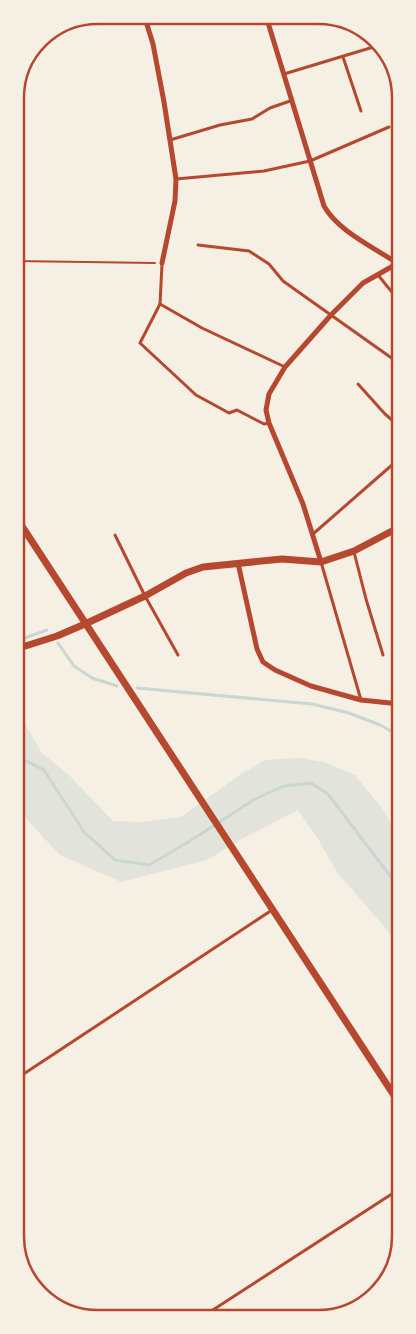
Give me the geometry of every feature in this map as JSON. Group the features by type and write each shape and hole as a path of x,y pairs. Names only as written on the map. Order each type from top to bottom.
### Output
{"street":[{"path":"147,24 153,44 164,102 176,179 175,201 162,263"},
{"path":"268,24 290,101 324,206 330,218 340,224 354,237 392,259"},
{"path":"321,562 297,489 269,423 266,410 269,394 285,367 331,315 363,283 392,266"},
{"path":"24,529 392,1092"},
{"path":"24,646 86,624 145,596 186,573 203,567 282,559 321,562 354,551 392,531"},
{"path":"238,563 257,649 263,662 275,670 310,686 361,700 392,703"}],"lane":[{"path":"284,74 373,47"},
{"path":"343,57 361,111"},
{"path":"169,140 220,125 252,119 270,108 290,101"},
{"path":"176,179 264,171 310,161 389,127"},
{"path":"198,245 249,251 269,264 283,281 392,358"},
{"path":"162,263 160,304 140,343 196,395 229,413 237,410 264,424 269,423"},
{"path":"376,274 392,293"},
{"path":"160,304 202,328 285,367"},
{"path":"358,384 392,420"},
{"path":"312,534 392,465"},
{"path":"114,535 178,655"},
{"path":"354,551 383,655"},
{"path":"321,562 361,700"},
{"path":"24,1074 272,910"},
{"path":"213,1310 392,1194"}],"path":[{"path":"24,261 162,263"}],"shaded area":[{"path":"24,722 41,752 68,774 113,821 143,822 181,817 238,776 265,760 299,758 324,762 355,775 384,811 392,826 392,936 337,872 298,810 240,840 207,860 121,882 60,855 24,815"}],"waterway":[{"path":"24,638 47,630"},
{"path":"58,643 74,666 92,678 117,686"},
{"path":"137,688 312,704 349,713 392,732"},
{"path":"24,760 44,770 84,832 115,860 149,865 255,799 284,786 311,783 328,794 392,878"}]}
